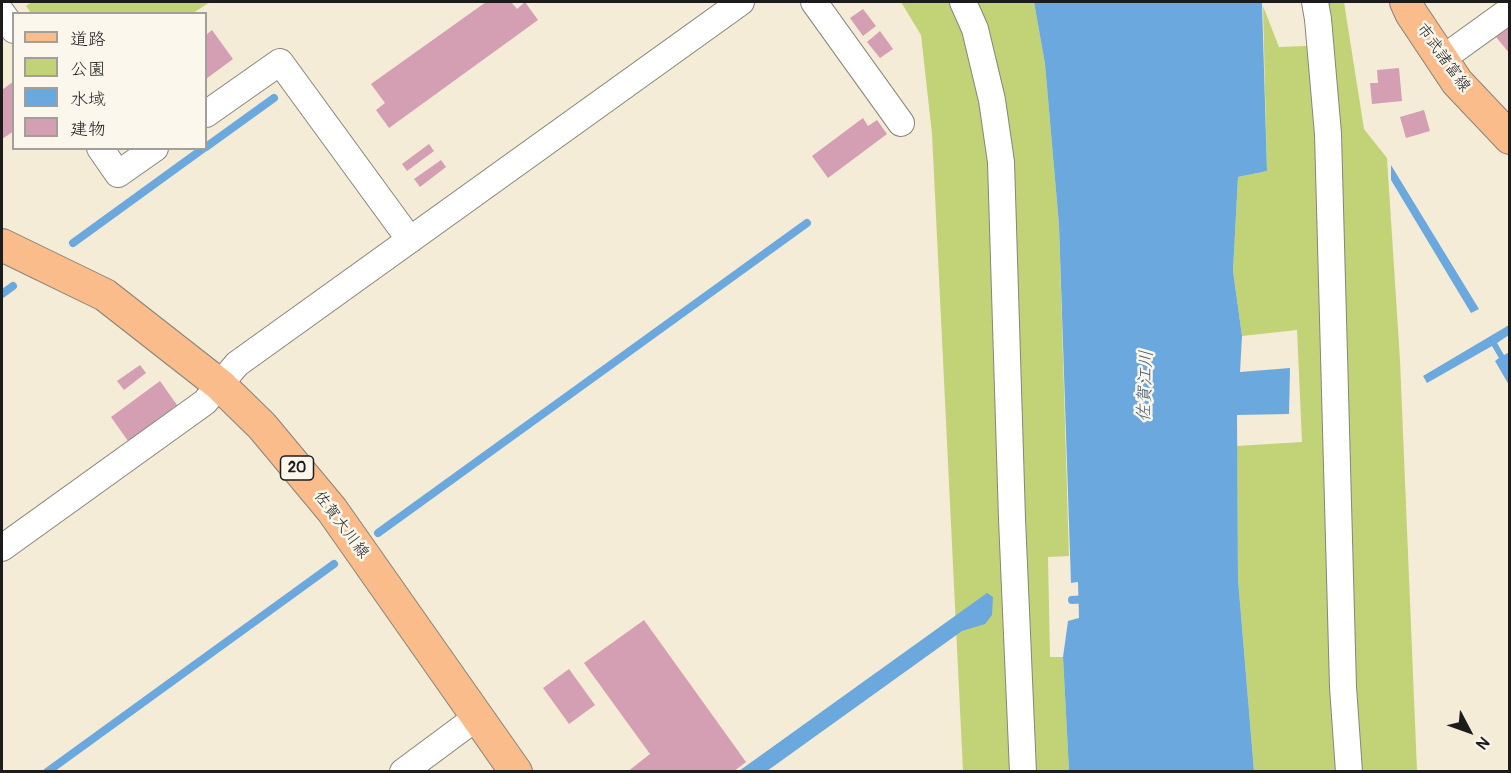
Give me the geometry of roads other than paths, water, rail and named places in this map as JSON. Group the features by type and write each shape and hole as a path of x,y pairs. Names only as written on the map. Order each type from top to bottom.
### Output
{"main road":[{"name":"市武諸富線","path":"1401,5 1457,82 1509,138"},
{"name":"佐賀大川線","path":"2,245 105,295 220,385 262,426 332,510 516,771"}],"street":[{"path":"2,548 205,402 237,364 741,2"},
{"path":"814,2 901,123"},
{"path":"963,2 975,29 989,90 1001,162 1023,771"},
{"path":"1315,2 1328,134 1343,687 1349,771"},
{"path":"1442,59 1509,10"},
{"path":"2,14 12,27"},
{"path":"207,113 280,62 410,240"},
{"path":"101,150 118,174 152,150"},
{"path":"403,771 477,717"}],"water":[{"name":"佐賀江川","path":"1034,2 1262,2 1267,171 1238,177 1233,271 1242,336 1240,372 1290,368 1289,414 1237,415 1238,579 1254,771 1069,771 1063,657 1068,621 1079,618 1078,582 1071,583 1059,225 1045,64"},
{"path":"1391,165 1479,309 1471,313 1391,180"},
{"path":"1509,325 1509,335 1497,343 1504,355 1508,353 1509,356 1509,385 1495,361 1499,358 1492,346 1427,383 1423,376"},
{"path":"987,593 993,597 992,615 985,624 962,631 767,771 739,771"}],"waterway":[{"path":"207,146 274,98"},
{"path":"73,243 201,150"},
{"path":"378,533 807,223"},
{"path":"2,294 13,286"},
{"path":"47,772 334,564"},
{"path":"1072,600 1088,599"}]}
